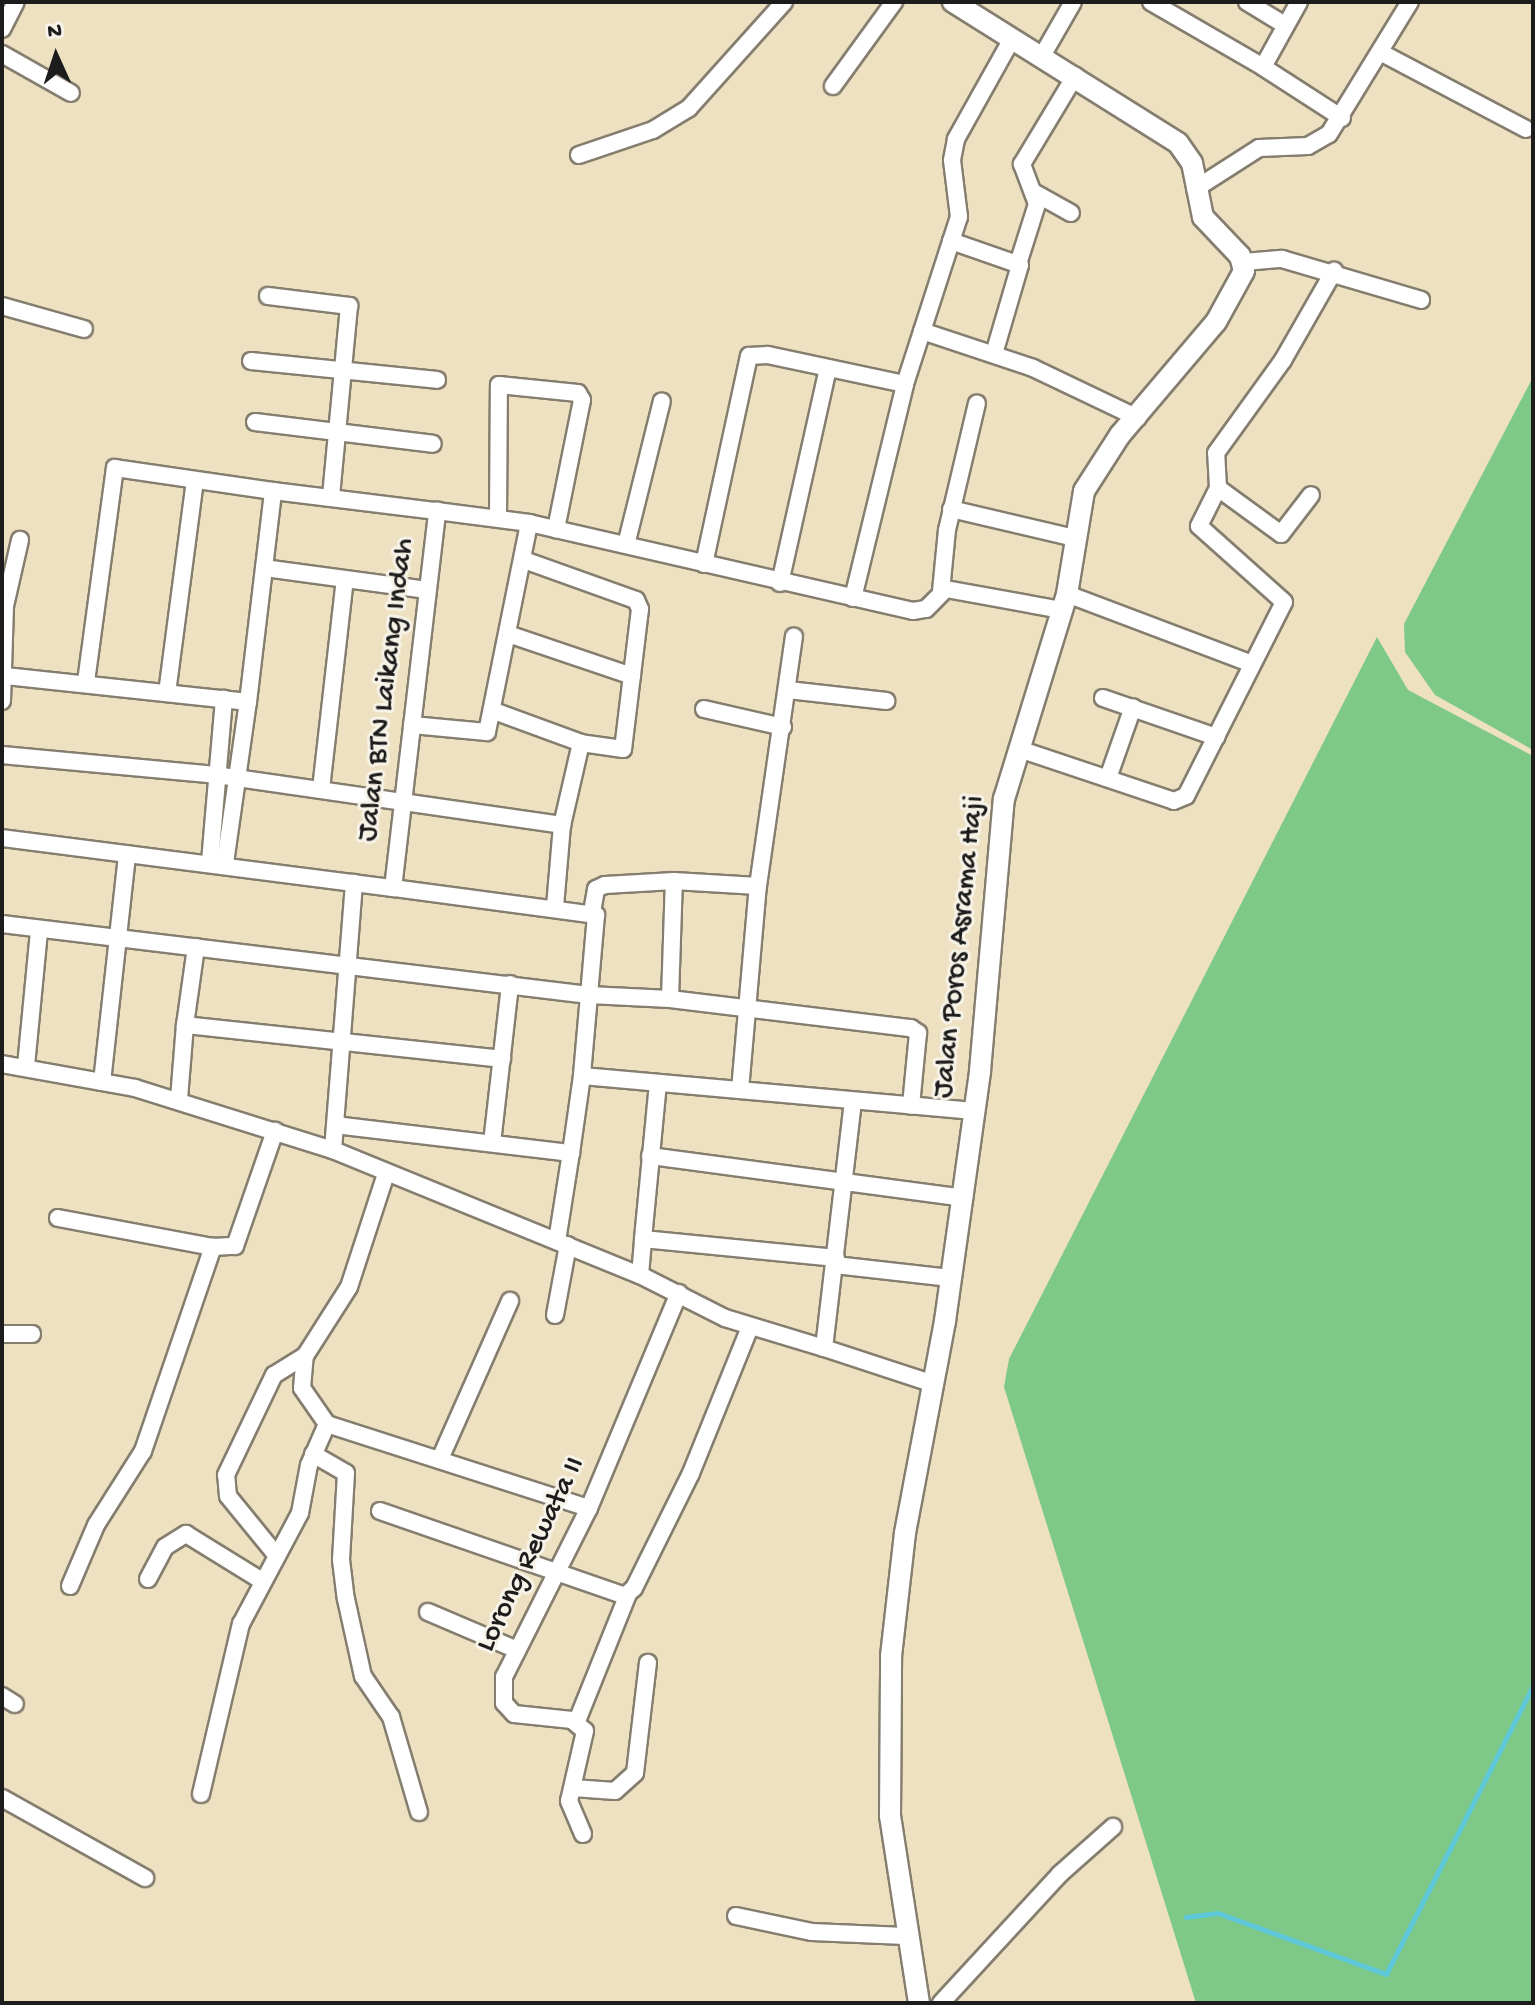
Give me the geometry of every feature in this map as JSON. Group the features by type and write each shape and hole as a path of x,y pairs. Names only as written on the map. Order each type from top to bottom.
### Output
{"street":[{"path":"2,29 16,2"},
{"path":"579,155 653,130 689,108 784,2"},
{"path":"833,86 894,2"},
{"path":"953,2 1178,143 1192,163 1195,189 1207,224 1244,262 1282,259 1334,271 1421,300"},
{"path":"1042,56 1073,2"},
{"path":"1151,2 1263,67 1342,118"},
{"path":"1247,2 1285,25"},
{"path":"1263,67 1299,2"},
{"path":"1195,189 1259,148 1318,141 1342,118 1410,2"},
{"path":"853,598 905,384 960,206 952,160 956,139 1012,39"},
{"path":"1380,52 1526,129"},
{"path":"2,54 71,93"},
{"path":"994,354 1017,286 1018,264 1037,209 1035,193 1022,164 1075,76"},
{"path":"1035,193 1071,213"},
{"path":"951,241 1018,264"},
{"name":"Jalan Poros Asrama Haji","path":"919,2003 905,1936 890,1816 891,1656 905,1533 934,1384 964,1198 1000,823 1064,602 1084,491 1106,453 1138,418 1224,310 1237,290 1244,262"},
{"path":"1019,749 1182,802 1283,599 1199,526 1218,488 1219,447 1283,360 1334,271"},
{"path":"268,296 349,306 331,497"},
{"path":"2,306 84,329"},
{"path":"922,331 994,354 1138,418"},
{"path":"704,564 749,356 905,384"},
{"path":"251,361 437,380"},
{"path":"780,583 828,368"},
{"path":"498,517 499,385 578,393 582,400 556,529"},
{"path":"626,545 662,401"},
{"path":"977,403 951,509 941,591 1064,602 1252,664"},
{"path":"255,422 433,444"},
{"path":"86,682 115,468 437,511"},
{"path":"167,693 195,481"},
{"path":"1218,488 1281,534 1311,495"},
{"path":"217,863 238,778 273,491"},
{"path":"951,509 1075,538"},
{"name":"Jalan BTN Laikang Indah","path":"2,838 217,863 393,888 437,511 529,523 780,583 921,611 941,591"},
{"path":"412,725 484,734 494,711 529,523"},
{"path":"2,701 6,676 4,606 20,540"},
{"path":"494,711 581,743 622,751 640,609 636,600 524,560"},
{"path":"264,568 427,590"},
{"path":"321,789 345,579"},
{"path":"508,634 632,676"},
{"path":"740,1090 744,1009 758,886 794,637"},
{"path":"6,676 86,682 248,702"},
{"path":"788,690 886,701"},
{"path":"1103,698 1216,737"},
{"path":"217,863 216,775 224,699"},
{"path":"1108,778 1133,707"},
{"path":"704,709 783,727"},
{"path":"555,907 562,825 581,743"},
{"path":"2,755 216,775 405,799 562,825"},
{"path":"102,1082 127,854"},
{"path":"555,1315 582,1076 596,920 592,912 600,886 674,881 758,886"},
{"path":"670,999 674,881"},
{"path":"333,1150 354,883"},
{"path":"393,888 592,912"},
{"path":"2,924 589,995 670,999 915,1029 911,1106"},
{"path":"26,1066 39,930"},
{"path":"179,1099 196,947"},
{"path":"492,1143 510,984"},
{"path":"185,1025 502,1059"},
{"path":"2,1064 26,1066 179,1099 333,1150 640,1275 750,1327 934,1384"},
{"path":"582,1076 974,1111"},
{"path":"640,1275 658,1083"},
{"path":"824,1348 853,1102"},
{"path":"335,1125 571,1153"},
{"path":"58,1218 230,1248 239,1242 275,1131"},
{"path":"650,1156 964,1198"},
{"path":"277,1556 228,1496 226,1475 274,1375 305,1356 349,1287 386,1174"},
{"path":"643,1239 950,1278"},
{"path":"70,1586 96,1525 143,1451 213,1247"},
{"name":"Lorong Rewata II","path":"577,1721 522,1716 508,1710 504,1677 589,1508 679,1293"},
{"path":"440,1459 510,1301"},
{"path":"583,1834 569,1808 585,1738 577,1721 628,1594 691,1473 750,1327"},
{"path":"2,1334 32,1334"},
{"path":"305,1356 302,1388 327,1424 589,1508"},
{"path":"201,1794 241,1624 300,1513 313,1454 327,1424"},
{"path":"313,1454 346,1473 341,1560 346,1599 363,1676 391,1717 419,1812"},
{"path":"380,1511 557,1572 613,1596 628,1594"},
{"path":"148,1579 165,1547 186,1534 262,1581"},
{"path":"428,1612 517,1650"},
{"path":"573,1788 615,1791 635,1773 648,1663"},
{"path":"2,1798 145,1878"},
{"path":"941,2003 1060,1874 1113,1827"},
{"path":"736,1916 812,1932 905,1936"}],"green space":[{"path":"1533,377 1533,750 1435,695 1405,652 1404,624"},
{"path":"1377,637 1408,690 1533,756 1533,2003 1196,2003 1004,1387 1009,1359"}],"waterway":[{"path":"1186,1917 1218,1913 1386,1974 1533,1686"}]}
